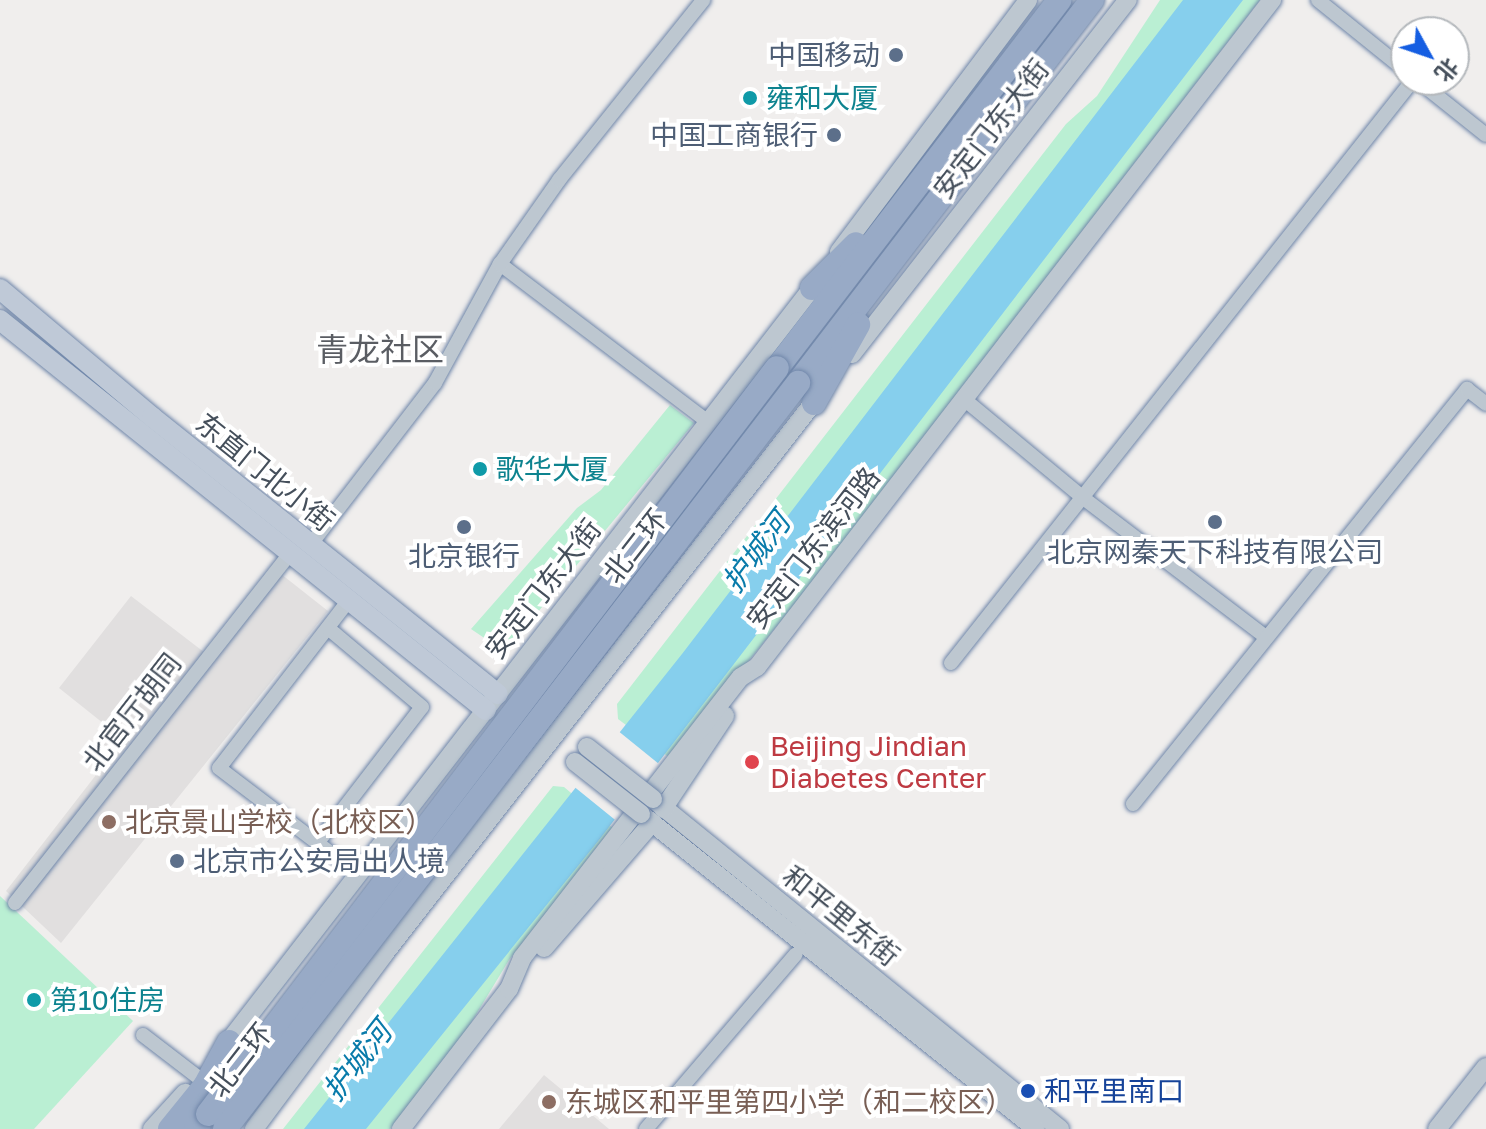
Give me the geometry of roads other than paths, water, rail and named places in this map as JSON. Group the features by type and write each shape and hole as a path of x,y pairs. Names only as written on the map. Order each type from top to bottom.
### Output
{"highway":[{"name":"北二环","path":"208,1126 798,383 1092,0"},
{"path":"1052,53 1108,0"},
{"name":"北二环","path":"208,1126 777,368 1056,3"},
{"path":"812,288 920,180"},
{"path":"814,403 903,244"},
{"path":"170,1129 205,1086 229,1042"}],"main road":[{"name":"东直门北小街","path":"0,289 136,417 290,553 349,600 492,702"},
{"name":"东直门北小街","path":"0,320 311,544 492,702"}],"street":[{"path":"311,544 435,383 500,264 559,180 703,0"},
{"name":"安定门东大街","path":"152,1129 229,1042 812,288 1028,0"},
{"name":"安定门东大街","path":"254,1129 385,953 1128,0"},
{"name":"安定门东滨河路","path":"401,1129 509,989 531,946 741,677 757,667 1272,0"},
{"path":"1318,0 1390,58"},
{"path":"951,663 1402,96"},
{"path":"1436,96 1486,135"},
{"path":"500,264 708,422"},
{"path":"1133,804 1467,389 1486,404"},
{"path":"964,399 1082,497 1266,637"},
{"path":"664,478 721,522"},
{"name":"北官厅胡同","path":"15,903 290,553"},
{"path":"349,600 219,768 358,874"},
{"path":"562,611 619,655"},
{"path":"318,842 422,707 328,628"},
{"path":"509,989 652,811 757,667"},
{"name":"和平里东街","path":"492,702 556,736 1060,1129"},
{"path":"467,735 524,778"},
{"name":"和平里东街","path":"652,811 1036,1129"},
{"path":"332,908 385,953"},
{"path":"653,1126 796,954"},
{"path":"143,1035 199,1078"},
{"path":"1437,1129 1486,1067"}],"water":[{"path":"1183,0 1243,0 599,840 366,1129 304,1129 682,654"}],"place":[{"name":"中国移动","path":"896,55"},
{"name":"雍和大厦","path":"750,98"},
{"name":"中国工商银行","path":"834,135"},
{"name":"歌华大厦","path":"480,469"},
{"name":"北京网秦天下科技有限公司","path":"1215,522"},
{"name":"北京银行","path":"464,527"},
{"name":"Beijing Jindian Diabetes Center","path":"752,762"},
{"name":"北京景山学校（北校区）","path":"109,822"},
{"name":"北京市公安局出人境","path":"177,861"},
{"name":"第10住房","path":"34,1000"},
{"name":"和平里南口","path":"1028,1091"},
{"name":"东城区和平里第四小学（和二校区）","path":"549,1102"}],"district":[{"name":"青龙社区","path":"380,349"}],"water label":[{"name":"护城河","path":"756,552"},
{"name":"护城河","path":"357,1061"}]}
